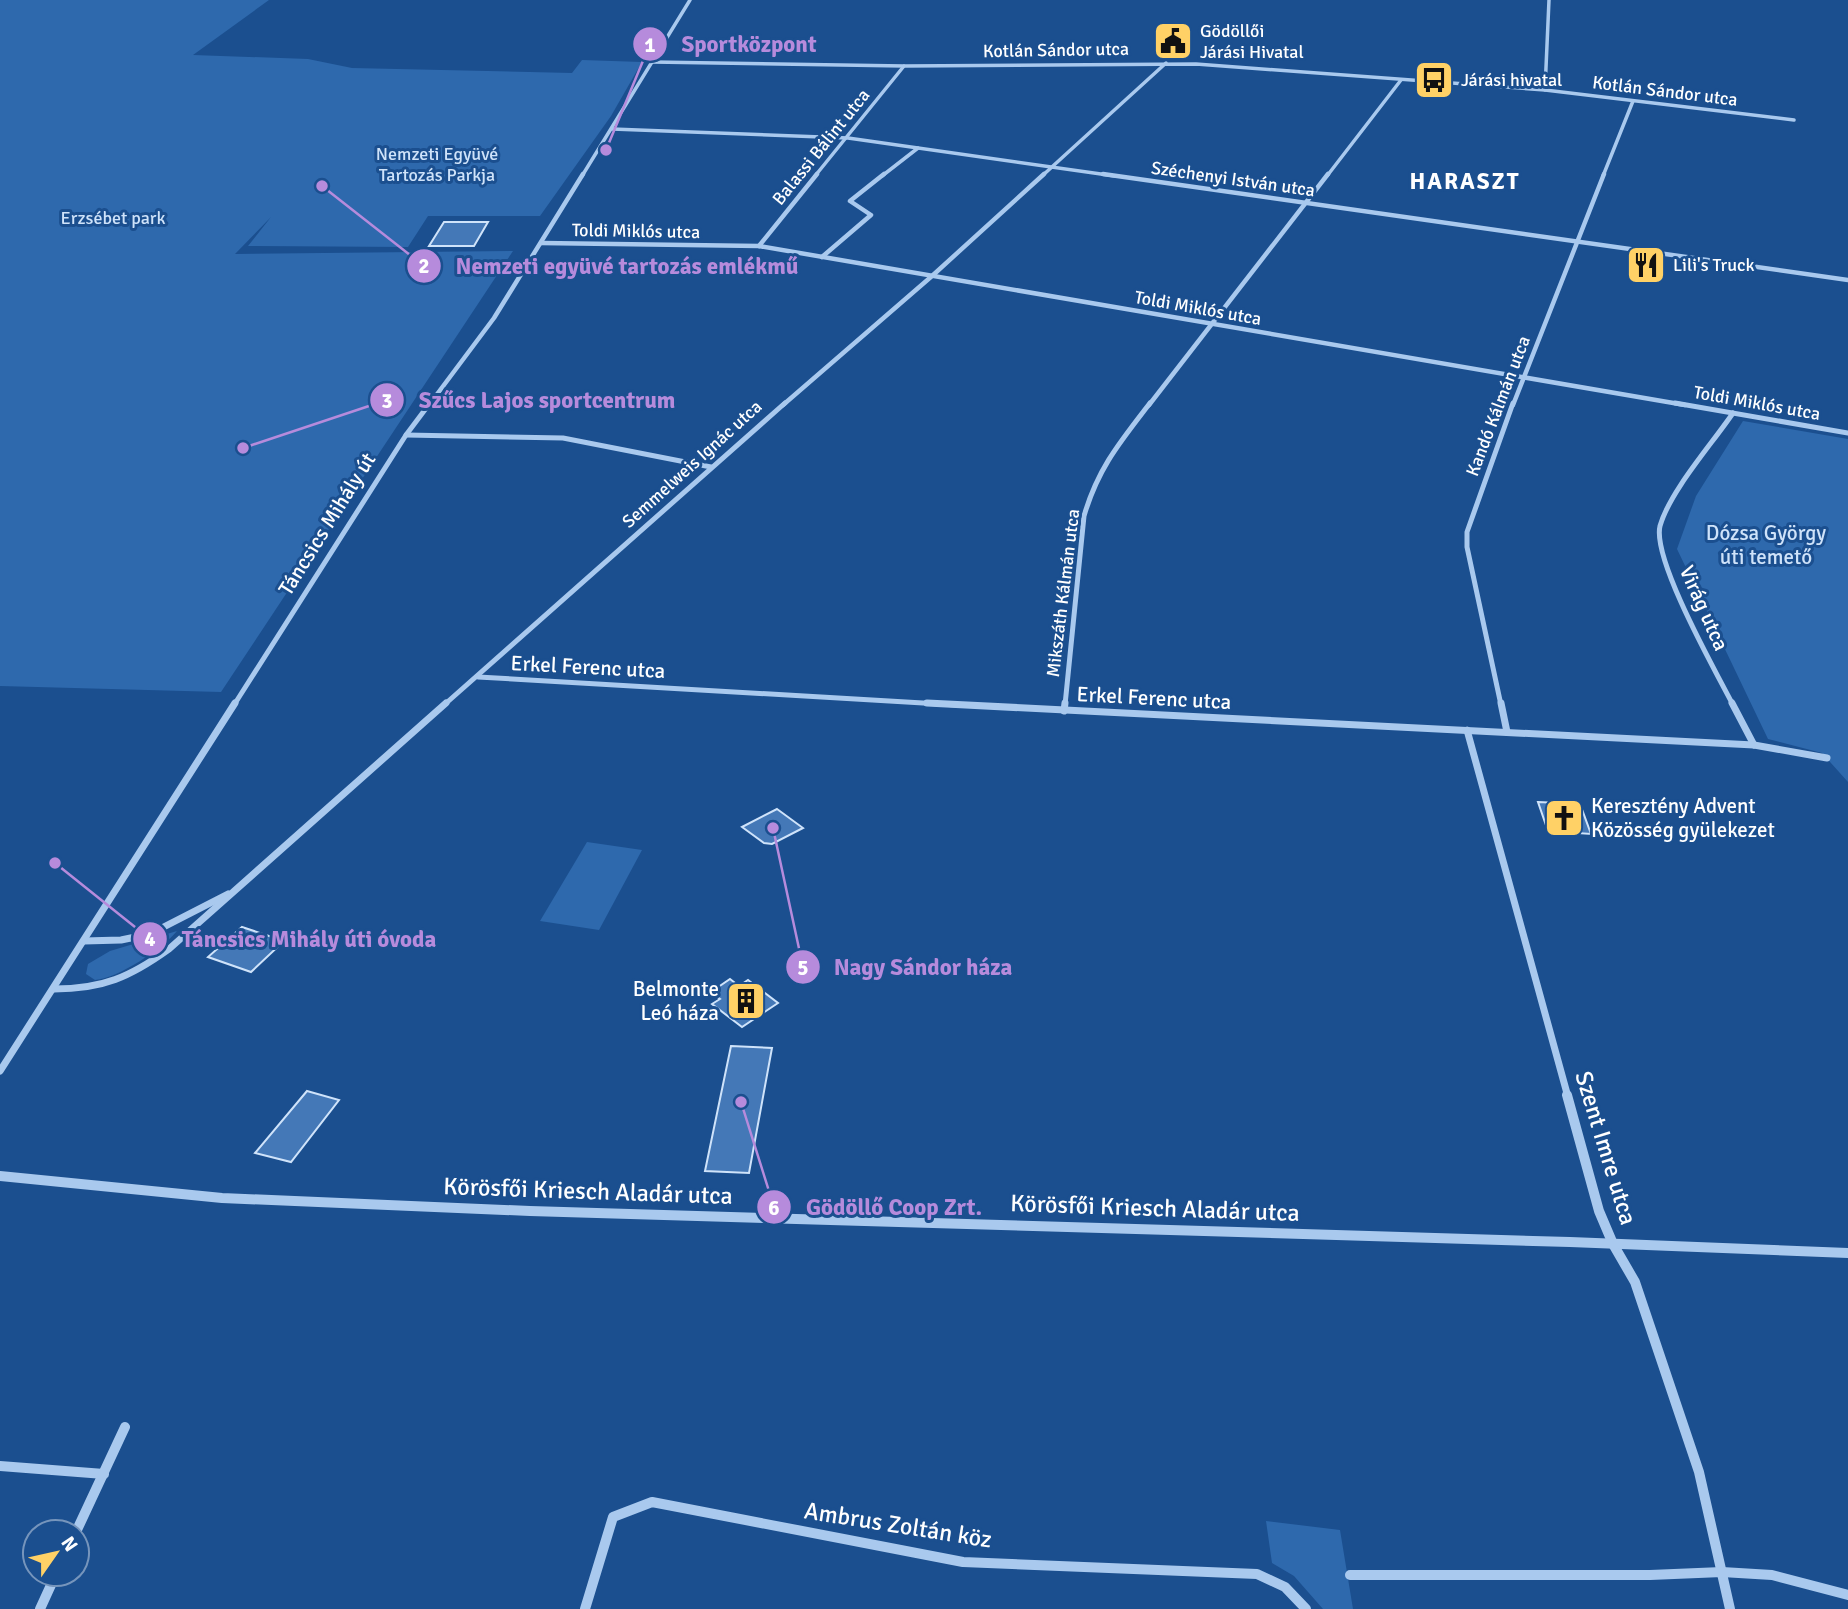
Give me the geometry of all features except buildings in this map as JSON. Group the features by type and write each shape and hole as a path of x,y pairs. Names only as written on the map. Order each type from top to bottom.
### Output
{"street":[{"name":"Táncsics Mihály út","path":"0,1071 406,435 494,318 690,0"},
{"path":"1545,90 1549,0"},
{"name":"Kotlán Sándor utca","path":"652,62 904,66 1166,63 1545,90 1794,120"},
{"name":"Semmelweis Ignác utca","path":"54,989 92,988 130,973 175,944 711,467 932,276 1166,63"},
{"name":"Balassi Bálint utca","path":"759,246 904,66"},
{"name":"Mikszáth Kálmán utca","path":"1064,711 1084,516 1092,489 1107,459 1401,80"},
{"name":"Kandó Kálmán utca","path":"1507,732 1467,540 1470,521 1523,376 1633,101"},
{"name":"Széchenyi István utca","path":"612,129 848,138 1848,280"},
{"path":"822,257 872,215 850,201 918,148"},
{"name":"Toldi Miklós utca","path":"541,243 759,246 1848,433"},
{"name":"Virág utca","path":"1734,413 1679,492 1659,531 1664,556 1677,589 1754,744"},
{"path":"406,435 563,438 711,467"},
{"name":"Erkel Ferenc utca","path":"478,677 1064,711 1754,744 1827,758"},
{"name":"Szent Imre utca","path":"1467,730 1599,1211 1613,1244 1635,1282 1699,1472 1730,1609"},
{"name":"Semmelweis Ignác utca","path":"84,941 121,940 150,934 237,888"},
{"name":"Körösfői Kriesch Aladár utca","path":"0,1176 222,1198 530,1212 1848,1253"},
{"path":"83,1518 125,1427"},
{"path":"0,1466 104,1474"},
{"name":"Ambrus Zoltán köz","path":"585,1609 613,1517 652,1502 963,1562 1256,1574 1272,1578 1286,1587 1306,1609"},
{"path":"1350,1575 1650,1575 1722,1572 1772,1575 1848,1595"},
{"path":"40,1609 50,1588"}],"green space":[{"path":"0,0 269,0 193,55 308,59 352,68 572,73 582,60 642,62 611,116 540,216 428,216 408,247 248,246 271,217 235,254 513,251 221,692 0,686"},
{"name":"Dózsa György úti temető","path":"1743,421 1848,439 1848,782 1822,753 1768,739 1677,549 1696,496"},
{"path":"587,842 642,850 599,930 540,921"},
{"path":"177,931 151,953 116,974 95,980 86,974 88,964 110,951"},
{"path":"1266,1521 1340,1530 1353,1609 1323,1609 1294,1576 1272,1563"}],"place":[{"name":"Gödöllői Járási Hivatal","path":"1173,41"},
{"name":"Járási hivatal","path":"1434,80"},
{"name":"Sportközpont","path":"606,150"},
{"name":"Nemzeti együvé tartozás emlékmű","path":"322,186"},
{"name":"Lili's Truck","path":"1646,265"},
{"name":"Szűcs Lajos sportcentrum","path":"243,448"},
{"name":"Keresztény Advent Közösség gyülekezet","path":"1564,818"},
{"name":"Nagy Sándor háza","path":"773,828"},
{"name":"Táncsics Mihály úti óvoda","path":"55,863"},
{"name":"Belmonte Leó háza","path":"746,1001"},
{"name":"Gödöllő Coop Zrt.","path":"741,1102"}],"district":[{"name":"HARASZT","path":"1465,181"}],"park label":[{"name":"Nemzeti Együvé Tartozás Parkja","path":"437,164"},
{"name":"Erzsébet park","path":"113,218"}]}
